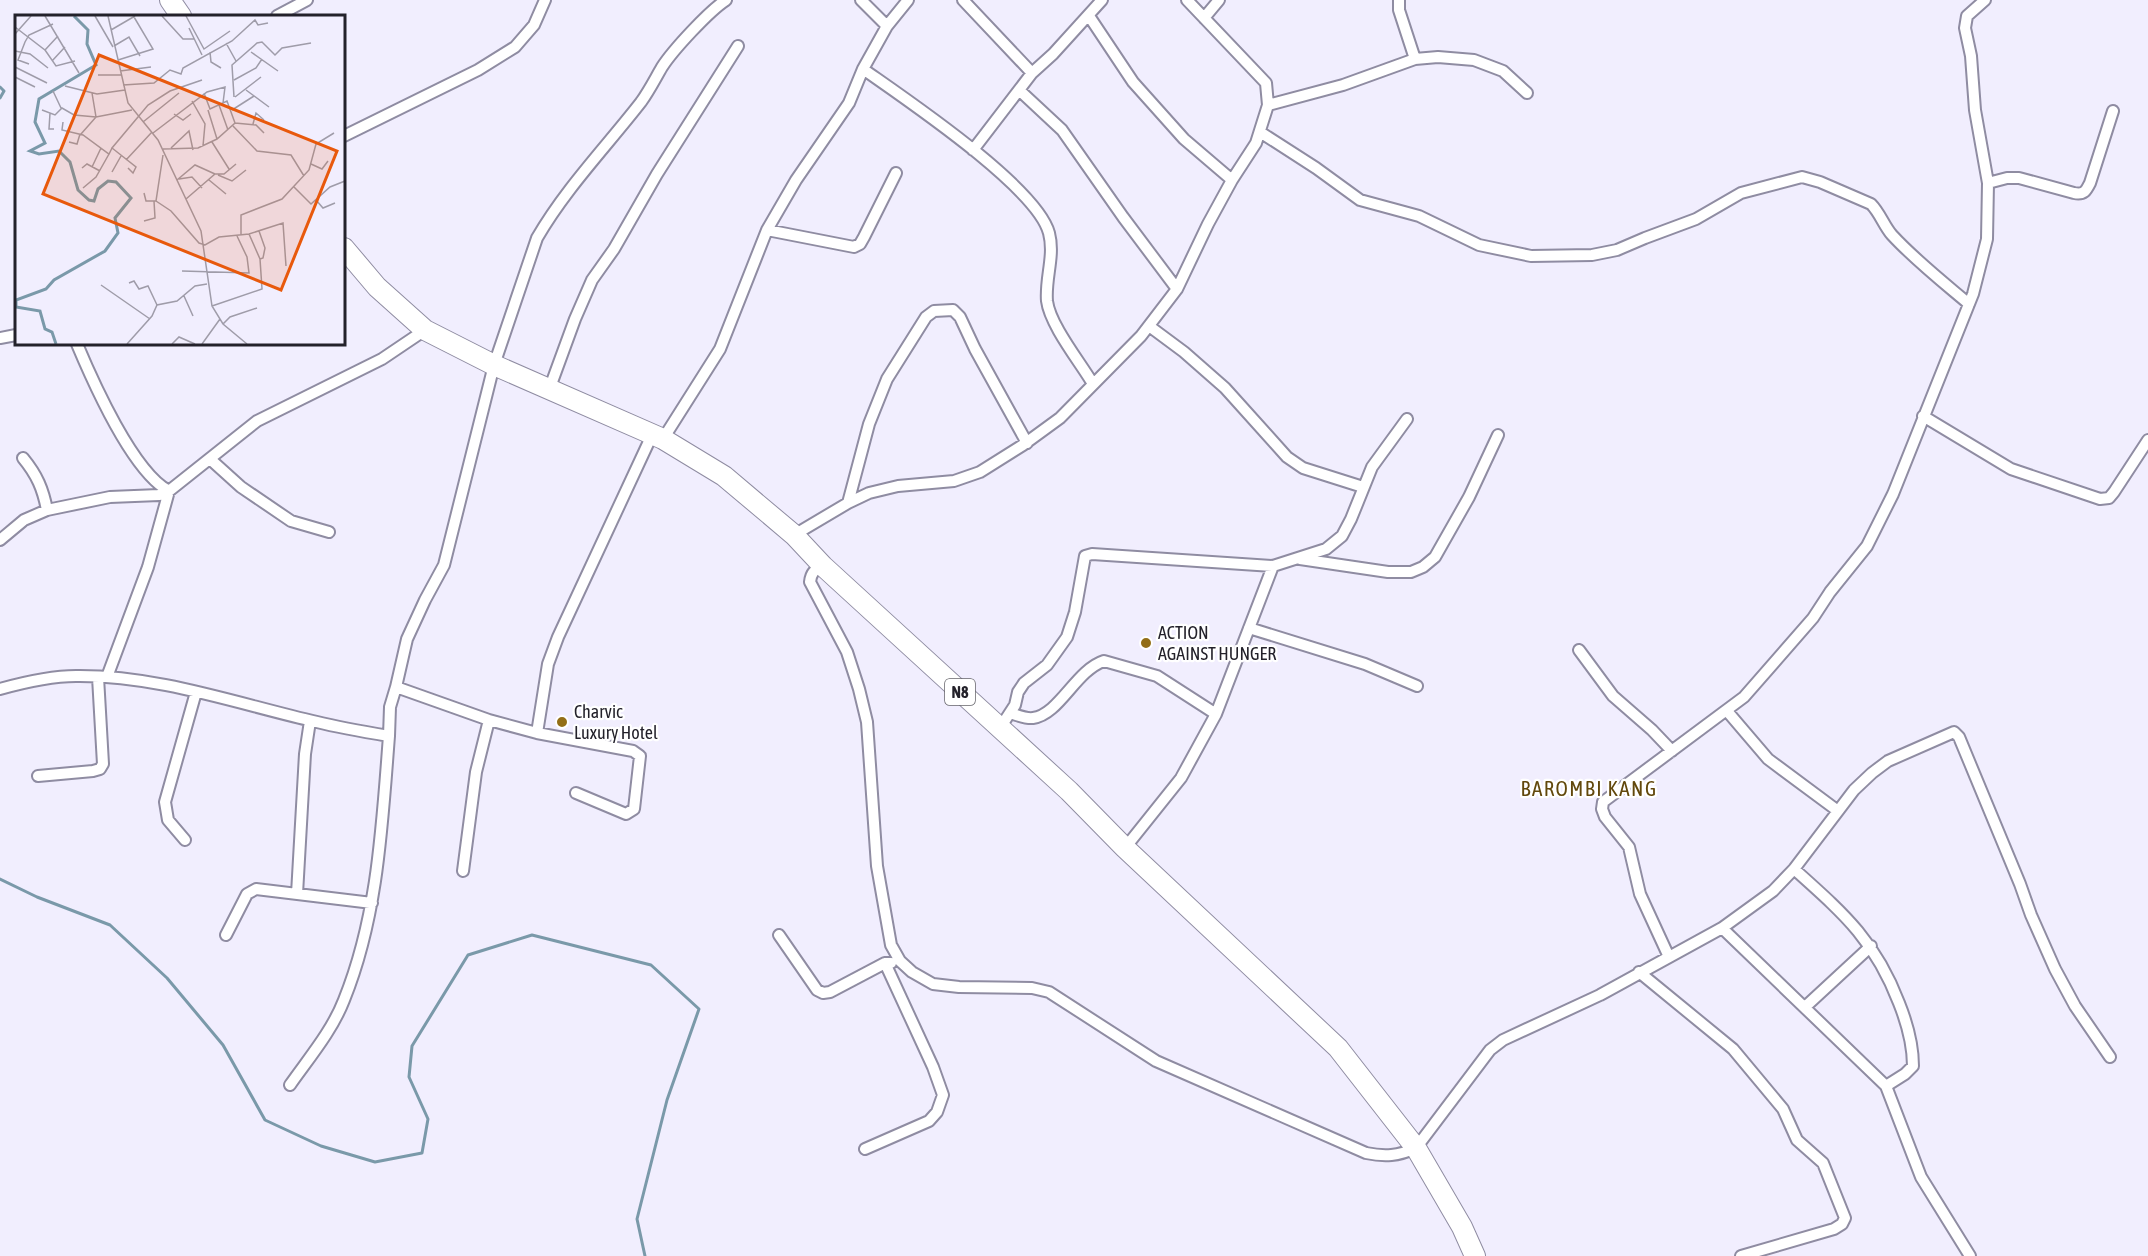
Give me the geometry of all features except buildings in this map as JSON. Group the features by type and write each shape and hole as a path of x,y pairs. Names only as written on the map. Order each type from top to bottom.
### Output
{"highway":[{"name":"N8","path":"345,249 377,287 424,330 549,390 657,437 724,476 794,535 823,566 1005,720 1125,848 1338,1048 1416,1148 1462,1227 1475,1256"}],"street":[{"path":"279,15 307,0"},
{"path":"345,136 468,75 515,47 534,25 545,0"},
{"path":"290,1084 326,1035 344,1002 358,960 372,903 379,849 390,707 407,639 444,565 495,365 537,238 579,177 646,96 664,64 715,7 726,0"},
{"path":"861,0 887,26"},
{"path":"537,733 548,664 558,637 657,437 720,349 767,230 796,180 849,103 863,69 887,26 908,0"},
{"path":"963,0 1032,73"},
{"path":"973,150 1032,73 1053,54 1102,0"},
{"path":"794,535 869,493 898,486 954,481 980,472 1027,443 1060,418 1149,326 1177,289 1208,224 1256,142 1268,105 1266,83 1187,0"},
{"path":"1204,18 1219,0"},
{"path":"1399,0 1414,59"},
{"path":"1670,957 1640,894 1629,847 1605,818 1602,809 1603,802 1744,697 1813,618 1830,592 1867,546 1893,494 1969,304 1987,239 1988,183 1975,110 1971,56 1965,28 1966,16 1985,0"},
{"path":"1089,16 1128,74 1148,98 1184,139 1232,180"},
{"path":"549,390 592,280 614,249 657,174 738,46"},
{"path":"1268,105 1343,85 1414,59 1438,57 1474,60 1503,71 1527,93"},
{"path":"863,69 973,150 1036,208 1049,231 1052,255 1047,299 1051,316 1093,384"},
{"path":"1019,90 1062,130 1177,289"},
{"path":"1988,183 2007,178 2019,178 2074,193 2085,192 2113,111"},
{"path":"1260,132 1360,200 1419,216 1479,245 1530,256 1592,255 1617,250 1696,219 1742,193 1802,177 1820,182 1871,204 1890,233 1969,304"},
{"path":"767,230 854,247 860,244 864,237 896,173"},
{"path":"848,503 869,424 887,379 926,317 934,311 953,309 960,318 1027,443"},
{"path":"1149,326 1184,352 1225,388 1287,457 1303,468 1363,487"},
{"path":"0,540 24,520 47,510 110,497 159,495 170,491 257,421 382,359 424,330"},
{"path":"0,338 15,335"},
{"path":"77,345 94,385 119,429 148,473 162,487 170,491"},
{"path":"1923,417 2011,469 2100,499 2109,498 2115,492 2144,455 2148,440"},
{"path":"1005,720 1015,705 1023,683 1047,665 1067,637 1075,612 1086,556 1092,554 1273,566 1326,549 1342,536 1352,519 1372,467 1407,419"},
{"path":"1297,559 1388,573 1411,572 1423,567 1435,557 1469,497 1498,435"},
{"path":"23,458 35,472 43,491 47,510"},
{"path":"210,459 250,493 291,521 329,532"},
{"path":"38,776 93,771 103,764 103,677 148,567 170,491"},
{"path":"823,566 814,570 810,576 810,582 847,652 862,700 867,722 877,866 891,945 900,962 933,984 958,987 1032,988 1048,992 1156,1060 1366,1153 1385,1157 1402,1154 1416,1148 1490,1050 1503,1040 1600,995 1722,927 1773,891 1794,869 1854,790 1872,773 1888,761 1954,732 1957,734 2055,969 2074,1006 2110,1057"},
{"path":"1125,848 1181,778 1216,714 1273,566"},
{"path":"1249,628 1365,664 1417,686"},
{"path":"1579,650 1613,696 1672,751"},
{"path":"1005,720 1043,716 1090,668 1104,661 1157,676 1216,714"},
{"path":"0,689 37,680 75,676 123,678 239,701 310,721 389,736"},
{"path":"396,687 489,720 537,733 633,752 640,756 634,809 630,813 626,814 576,793"},
{"path":"185,840 168,820 165,802 196,693"},
{"path":"1727,711 1768,759 1838,811"},
{"path":"463,871 476,772 489,720"},
{"path":"297,894 305,754 310,721"},
{"path":"1794,869 1844,914 1871,946 1890,978 1906,1021 1913,1054 1913,1066 1886,1086"},
{"path":"226,935 251,890 372,903"},
{"path":"1722,927 1886,1086 1921,1177 1970,1256"},
{"path":"779,935 817,990 823,993 830,992 885,963 900,962"},
{"path":"1805,1007 1871,946"},
{"path":"866,1149 929,1121 937,1112 943,1095 933,1067 885,963"},
{"path":"1639,972 1733,1049 1783,1109 1797,1140 1823,1163 1843,1210 1845,1218 1842,1224 1834,1229 1741,1256"}],"waterway":[{"path":"0,87 4,91 0,98"},
{"path":"0,879 37,897 110,925 167,978 223,1045 265,1120 321,1146 375,1162 422,1153 428,1119 409,1077 412,1046 468,955 532,935 651,965 699,1009 667,1100 637,1219 645,1256"}],"place":[{"name":"ACTION AGAINST HUNGER","path":"1146,643"},
{"name":"Charvic Luxury Hotel","path":"562,722"}],"district":[{"name":"BAROMBI KANG","path":"1589,789"}]}
